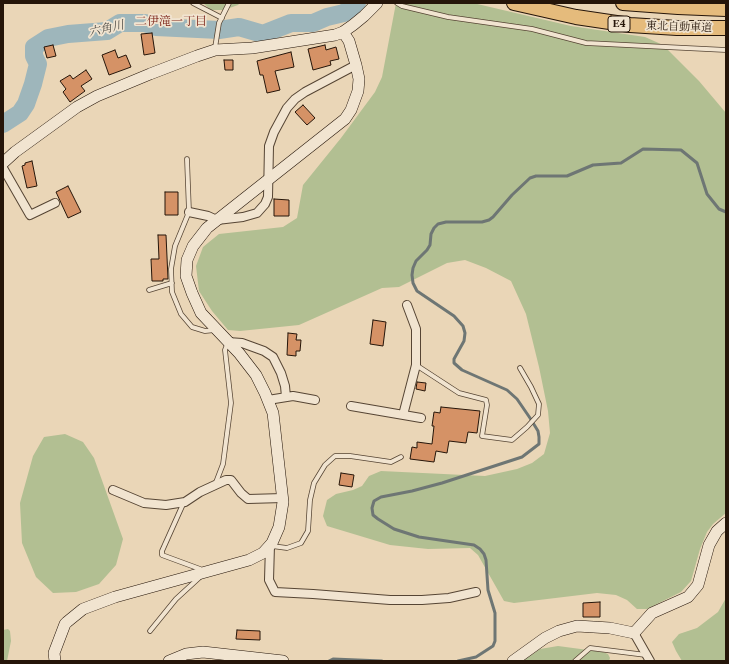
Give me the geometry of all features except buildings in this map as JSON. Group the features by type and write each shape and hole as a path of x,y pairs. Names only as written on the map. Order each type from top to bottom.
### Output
{"highway":[{"name":"東北自動車道","path":"514,3 576,17 630,25 677,28 726,28"},
{"name":"東北自動車道","path":"624,3 726,9"}],"street":[{"path":"3,163 15,152 84,103 150,74 215,50 252,48 335,35 343,32 364,16 377,3"},
{"path":"52,658 67,622 83,609 115,597 249,560 263,553 270,545 279,527 284,502 272,413 268,400 256,375 217,329 201,313 186,276 187,260 192,246 207,228 345,119 351,110 358,91 358,79 356,65 349,41 343,32"},
{"path":"189,212 208,216 216,220 243,217 258,213 268,197 269,146 276,127 287,108 295,99 305,92 356,65"},
{"path":"3,168 30,215 55,203"},
{"path":"403,415 416,365 416,329 407,305"},
{"path":"228,342 242,343 264,351 273,358 281,373 286,397"},
{"path":"268,400 293,396 315,400"},
{"path":"351,406 421,418"},
{"path":"113,490 144,503 166,505 185,502 200,492 226,480 231,480 241,493 248,499 283,498"},
{"path":"634,633 652,613 688,597 698,585 709,545 717,531 726,523"},
{"path":"270,545 269,580 275,592 390,600 449,598 476,592"},
{"path":"513,661 544,638 559,631 577,626 610,628 634,633 648,658"},
{"path":"169,661 186,654 203,652 283,661"}],"lane":[{"path":"193,3 222,18"},
{"path":"215,50 216,35 229,3"},
{"path":"397,3 402,6 448,17 532,29 586,43 726,50"},
{"path":"187,159 189,212 175,246 171,269 172,292 181,314 192,327 205,332 217,329"},
{"path":"149,290 172,283"},
{"path":"215,485 223,464 231,403 225,350 228,342"},
{"path":"416,365 459,393 486,400 487,405 482,436 512,440 538,415 539,404 520,368"},
{"path":"270,545 287,548 301,543 308,531 310,500 314,483 325,465 335,456 350,456 392,462 401,457"},
{"path":"150,631 176,599 204,573 200,569 162,555 162,551 185,502"},
{"path":"575,661 590,648 648,658"}],"green space":[{"path":"203,3 240,3 224,10 211,10"},
{"path":"396,3 473,3 571,26 645,37 663,45 699,81 726,113 726,513 713,524 707,532 700,549 691,581 681,592 647,609 637,609 627,600 616,595 597,593 514,603 504,601 478,555 470,548 428,549 390,545 327,526 323,516 327,500 336,494 362,486 369,476 381,471 485,476 517,469 532,463 544,454 550,433 548,411 526,314 511,281 486,268 465,260 447,263 399,287 382,288 299,325 240,331 228,330 212,311 199,291 196,266 203,247 219,234 283,227 297,218 303,185 341,138 375,92 382,77"},
{"path":"65,434 83,442 94,458 123,539 116,565 99,584 76,592 53,593 36,577 22,543 20,503 33,456 44,437"},
{"path":"726,598 726,661 682,661 672,642 679,634 697,628 718,612"},
{"path":"8,629 10,631 11,641 7,661 3,661 3,630"},
{"path":"558,646 603,652 608,654 610,658 609,661 523,661 540,649"}],"waterway":[{"name":"六角川","path":"3,124 20,113 26,104 38,64 34,56 34,47 48,38 68,34 107,31 120,23 145,23 156,27 219,30 239,27 263,34 291,23 313,23 327,17 344,13 357,3"},
{"path":"458,661 476,657 493,646 495,641 495,613 488,590 486,560 484,554 474,545 419,537 394,529 373,515 372,508 374,501 381,497 442,483 522,457 539,444 539,437 538,431 530,418 517,399 507,390 462,370 454,363 454,359 464,341 465,333 463,326 454,316 417,291 413,283 413,268 416,261 430,245 431,234 434,228 438,224 446,222 482,222 489,220 530,178 536,176 567,176 593,165 621,163 643,149 681,150 697,163 707,194 719,209 726,212"},
{"path":"329,661 333,659 382,661"}],"district":[{"name":"二伊滝一丁目","path":"171,22"}]}
